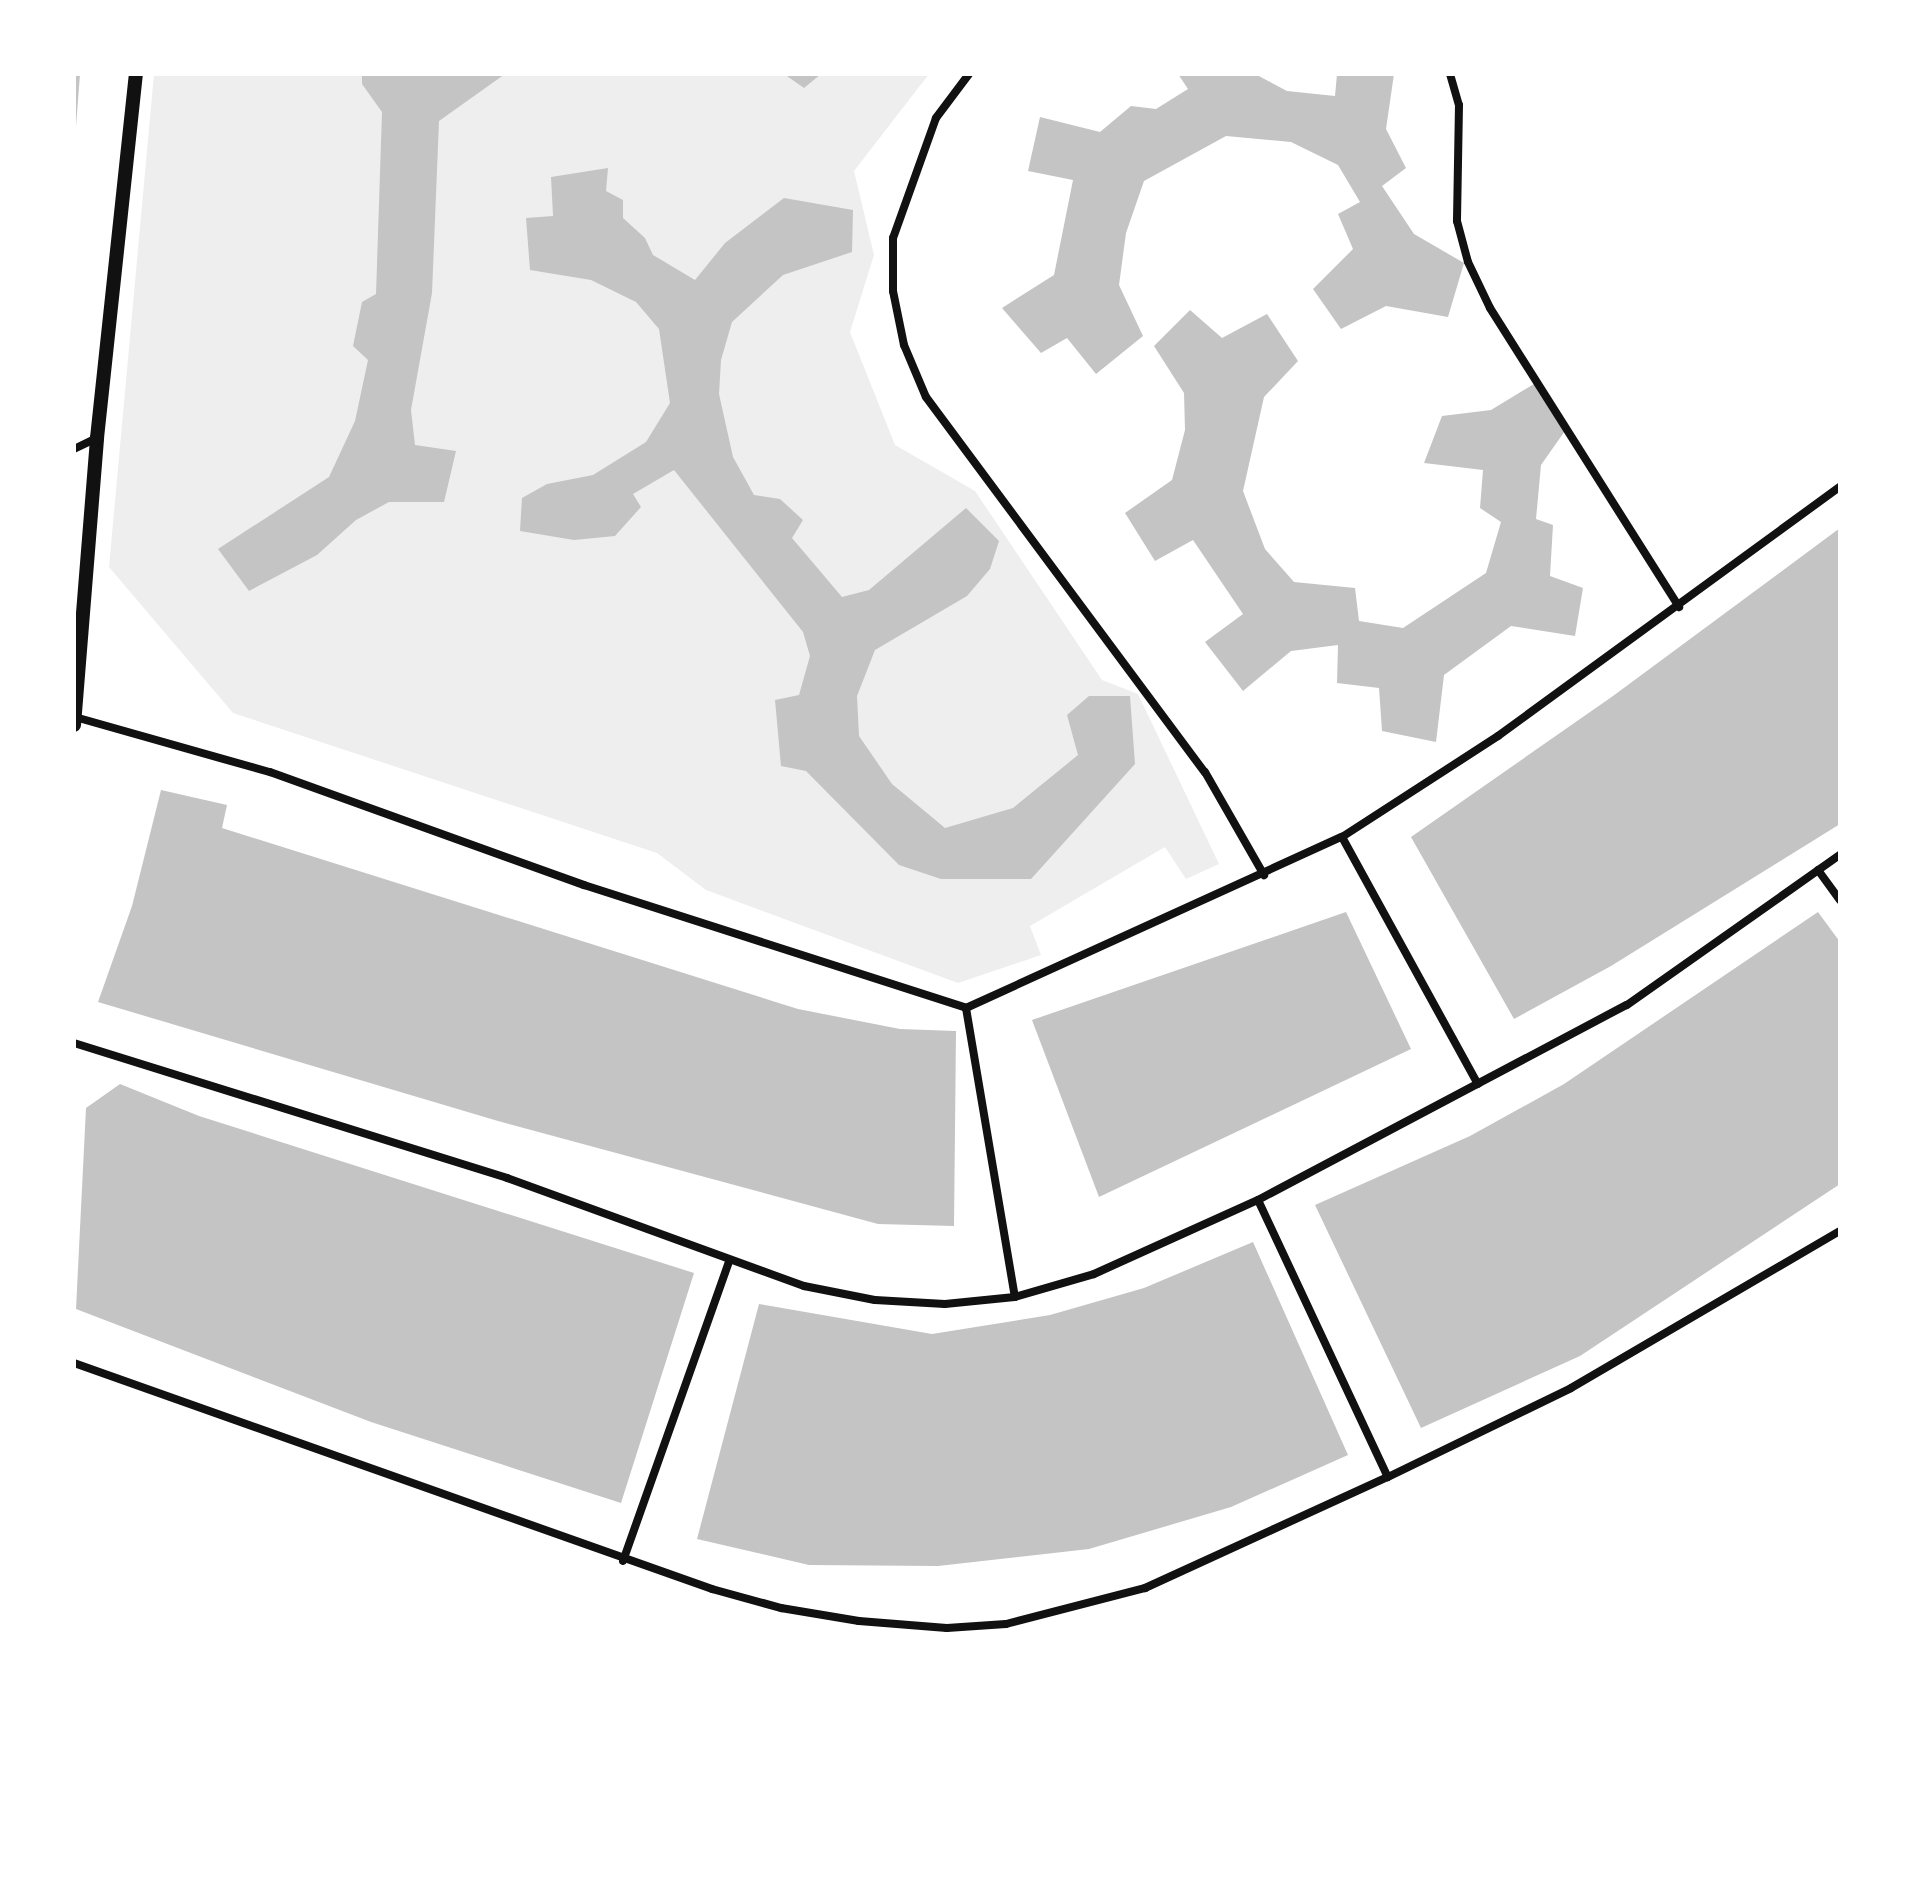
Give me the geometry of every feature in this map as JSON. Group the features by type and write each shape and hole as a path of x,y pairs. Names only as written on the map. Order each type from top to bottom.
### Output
{"street":[{"path":"74,725 78,598 136,74"},
{"path":"969,74 936,118 893,238 893,291 904,345 926,397 1205,772 1264,875"},
{"path":"1450,74 1459,105 1457,221 1468,262 1490,308 1679,607"},
{"path":"74,449 97,438"},
{"path":"75,717 270,772 584,885 966,1008 1342,837 1498,736 1840,487"},
{"path":"1342,837 1478,1084"},
{"path":"74,1043 507,1178 729,1262 875,1300 945,1304 1015,1297 1094,1274 1258,1200 1627,1005 1840,855"},
{"path":"1818,870 1840,900"},
{"path":"966,1008 1015,1297"},
{"path":"1258,1200 1388,1477"},
{"path":"74,1363 623,1561 781,1608 947,1628 1006,1624 1145,1588 1388,1477 1571,1388 1840,1231"},
{"path":"623,1561 729,1262"}],"shaded area":[{"path":"154,74 929,74 854,171 874,255 850,332 895,445 975,491 1102,680 1138,694 1219,864 1186,879 1165,847 1030,926 1041,955 958,983 706,890 657,853 233,713 109,567"}],"building":[{"path":"74,74 80,74 76,127 74,127"},
{"path":"362,74 505,74 439,121 432,293 411,410 415,445 456,451 444,502 389,502 356,520 317,555 249,591 218,549 329,477 355,421 368,360 353,346 362,302 376,294 382,112 362,84"},
{"path":"784,74 821,74 804,88"},
{"path":"1178,74 1255,74 1287,91 1335,96 1337,74 1394,74 1386,129 1406,168 1382,186 1414,234 1464,263 1448,317 1386,306 1341,329 1313,289 1353,249 1338,214 1360,202 1338,165 1291,142 1226,136 1144,181 1126,233 1119,285 1143,336 1096,374 1067,338 1041,353 1002,308 1054,275 1073,180 1028,171 1040,117 1100,132 1131,106 1156,109 1188,89"},
{"path":"608,168 606,191 623,200 623,218 645,238 653,255 695,280 725,243 784,198 853,210 852,252 783,275 732,322 721,360 719,394 733,457 754,495 780,499 803,520 792,538 842,597 869,590 966,508 999,541 990,569 967,596 875,650 857,696 859,736 892,784 945,828 1013,808 1078,755 1067,715 1089,696 1130,696 1135,764 1031,879 941,879 899,865 806,771 781,766 775,700 799,695 810,656 803,632 674,470 633,494 641,507 615,536 574,540 520,531 522,498 547,484 593,475 646,442 670,403 659,329 636,302 591,280 530,270 526,218 553,216 551,177"},
{"path":"1190,310 1222,338 1267,314 1298,361 1264,397 1243,491 1265,549 1294,582 1355,588 1359,621 1403,628 1486,573 1501,522 1480,508 1483,470 1424,463 1442,416 1491,410 1534,384 1567,428 1541,465 1536,519 1553,525 1550,576 1583,588 1575,636 1511,626 1444,675 1436,742 1382,731 1379,688 1337,683 1338,645 1291,651 1243,691 1205,642 1243,614 1193,540 1155,561 1125,513 1172,480 1185,430 1184,393 1154,346"},
{"path":"1840,528 1840,824 1611,966 1514,1019 1411,837 1613,696"},
{"path":"161,790 227,805 222,828 798,1009 900,1029 956,1031 954,1226 878,1224 498,1121 98,1002 132,906"},
{"path":"1346,912 1411,1049 1099,1197 1032,1020"},
{"path":"1818,912 1840,942 1840,1184 1580,1356 1421,1428 1315,1205 1470,1136 1564,1084"},
{"path":"120,1084 199,1116 694,1273 621,1503 371,1422 76,1309 86,1108"},
{"path":"1253,1242 1348,1455 1231,1507 1089,1549 938,1566 809,1565 697,1539 759,1304 932,1334 1050,1315 1144,1288"}]}
